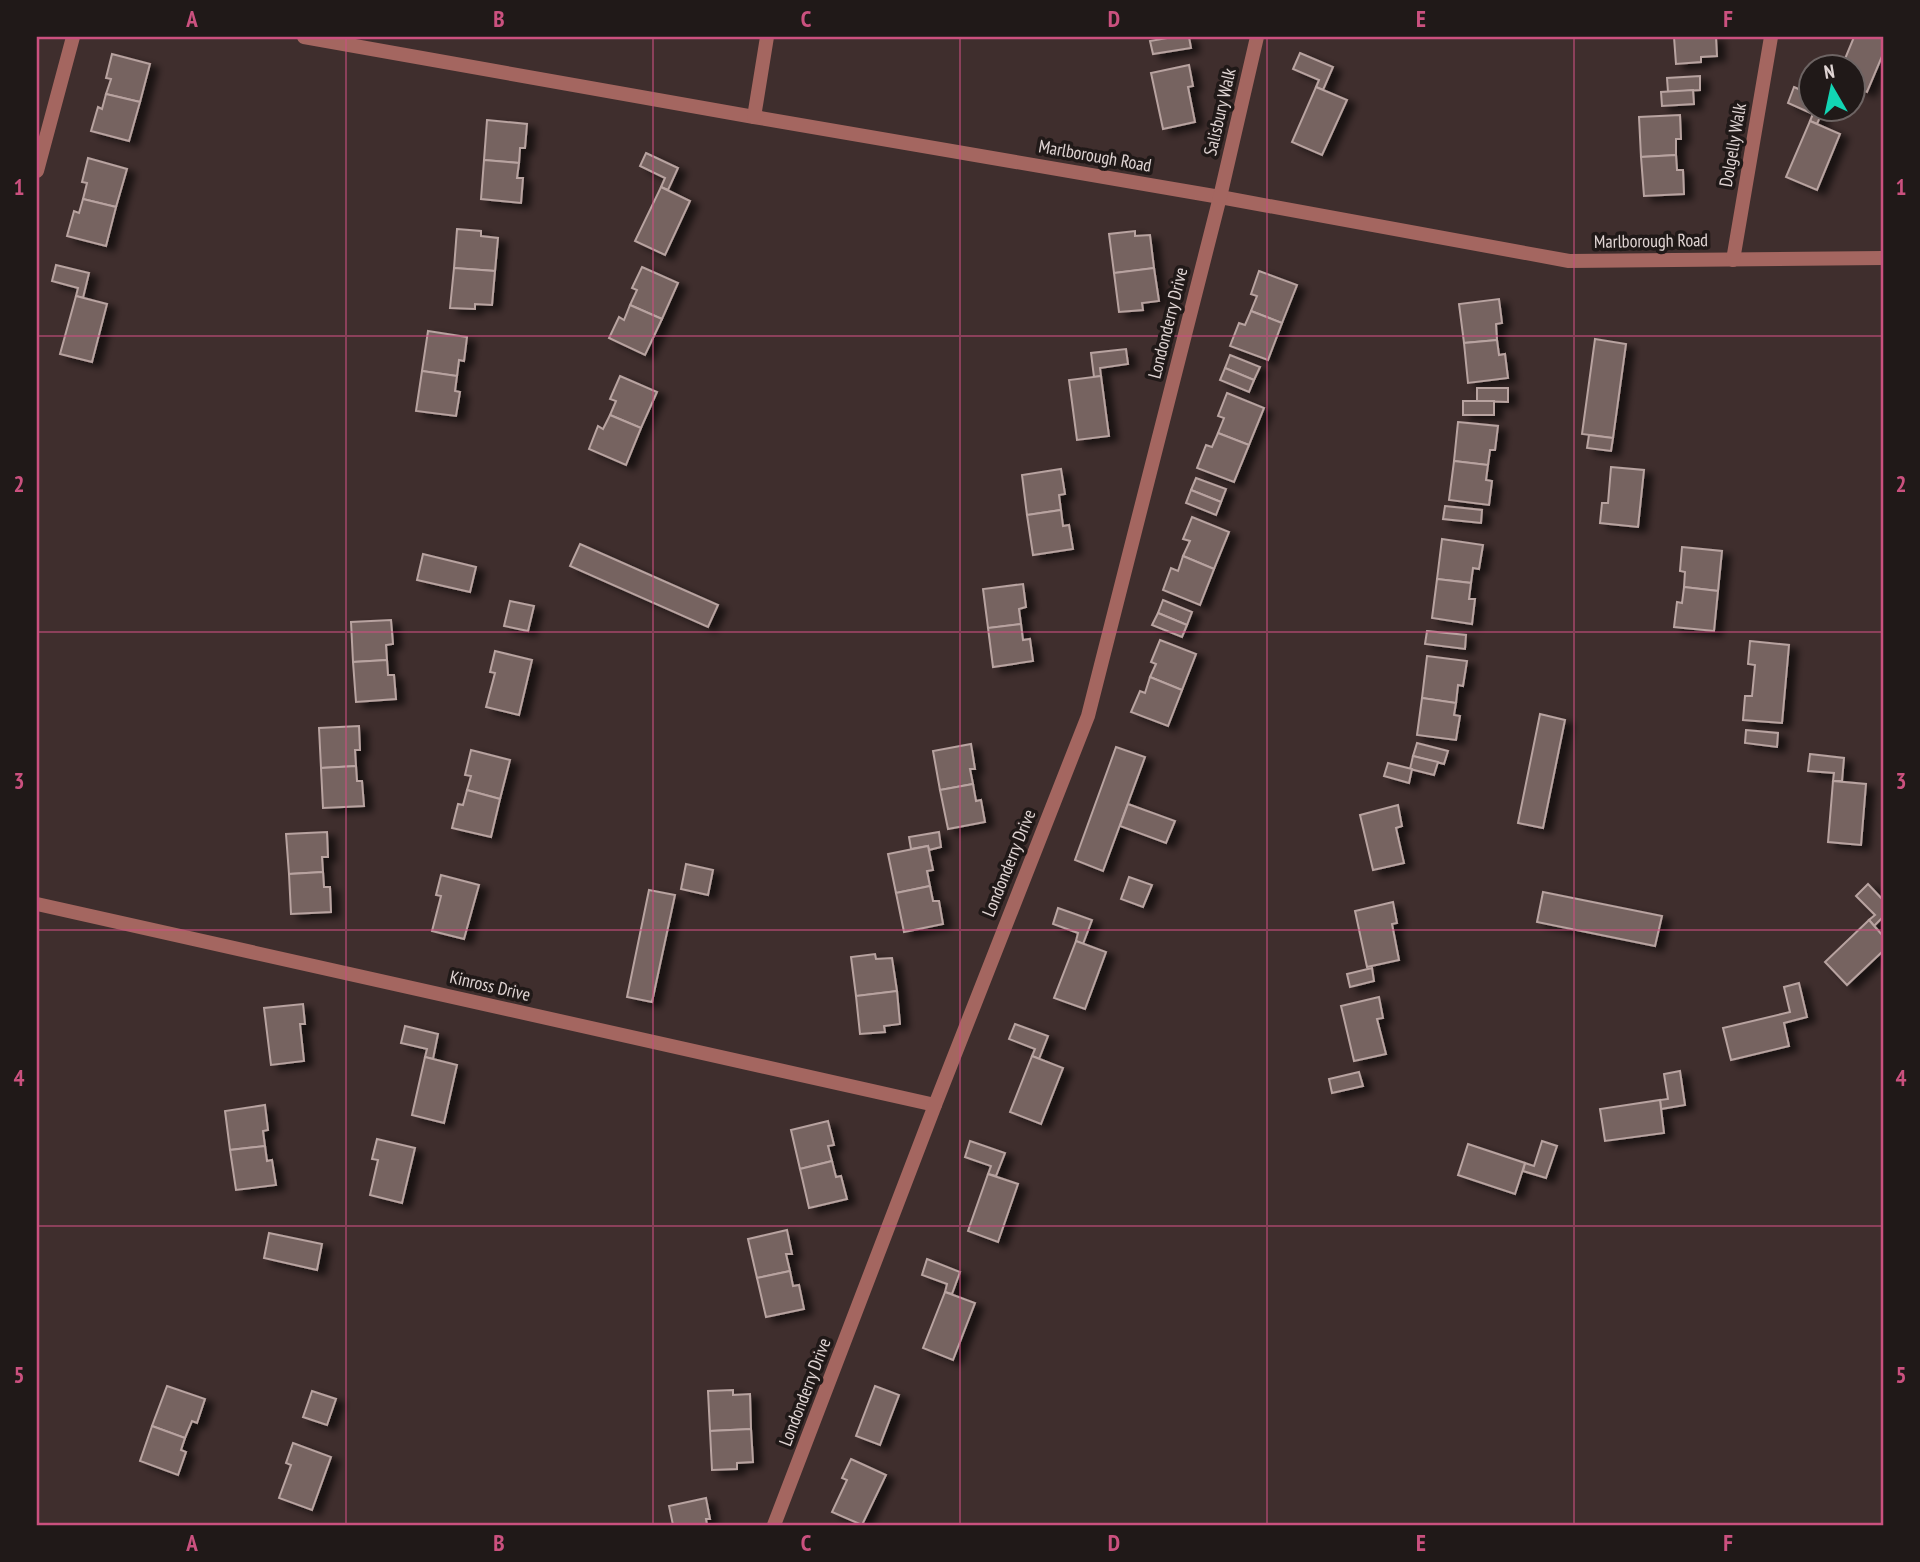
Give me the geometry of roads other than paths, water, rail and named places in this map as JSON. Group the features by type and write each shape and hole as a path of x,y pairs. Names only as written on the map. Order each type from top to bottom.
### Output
{"lane":[{"path":"37,172 73,37"},
{"name":"Marlborough Road","path":"304,37 1220,197 1569,261 1883,258"},
{"path":"754,117 767,37"},
{"name":"Salisbury Walk","path":"1220,197 1257,37"},
{"name":"Dolgelly Walk","path":"1732,260 1771,37"},
{"name":"Londonderry Drive","path":"774,1525 934,1105 1088,716 1220,197"},
{"name":"Kinross Drive","path":"37,904 934,1105"}]}
